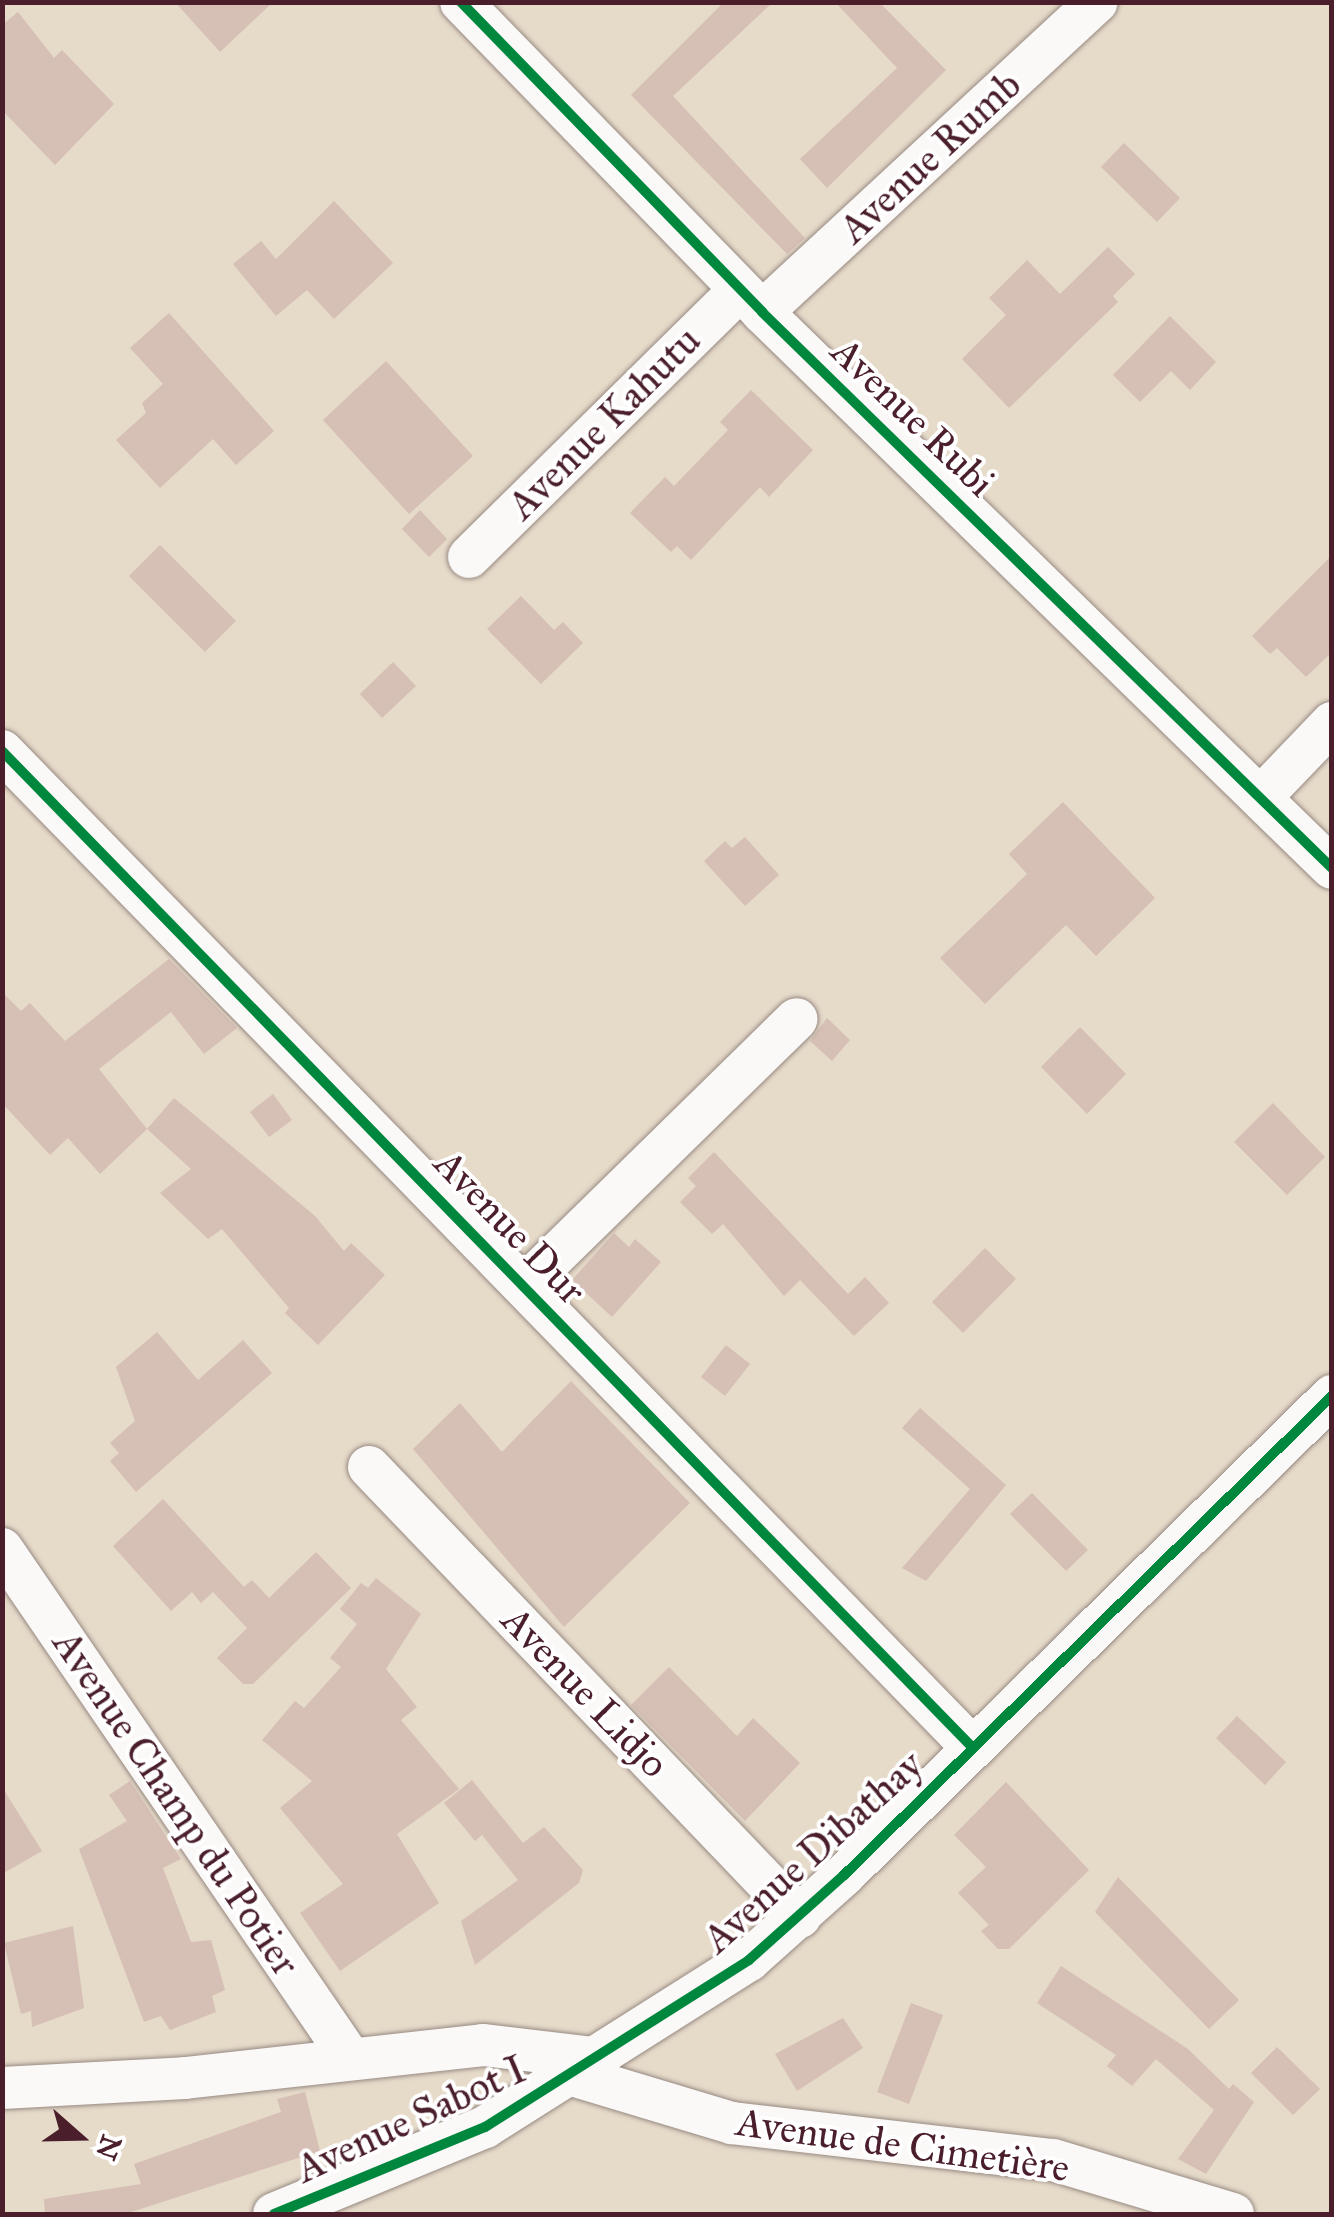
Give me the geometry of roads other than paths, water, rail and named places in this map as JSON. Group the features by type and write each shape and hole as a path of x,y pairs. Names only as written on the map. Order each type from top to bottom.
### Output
{"street":[{"name":"Avenue Rubi","path":"461,2 751,301 1332,868"},
{"name":"Avenue Rumb","path":"751,301 1097,2"},
{"name":"Avenue Kahutu","path":"468,557 751,301"},
{"path":"1260,797 1332,723"},
{"name":"Avenue Dur","path":"2,751 972,1747"},
{"path":"525,1285 797,1018"},
{"name":"Avenue Dibathay","path":"586,2067 748,1960 800,1917 1332,1396"},
{"name":"Avenue Lidjo","path":"370,1466 800,1917"},
{"name":"Avenue Champ du Potier","path":"2,1549 350,2058"},
{"name":"Avenue de Cimetière","path":"2,2088 185,2078 482,2045 586,2067 732,2123 1053,2160 1233,2214"},
{"name":"Avenue Sabot I","path":"274,2214 485,2127 586,2067"}]}
